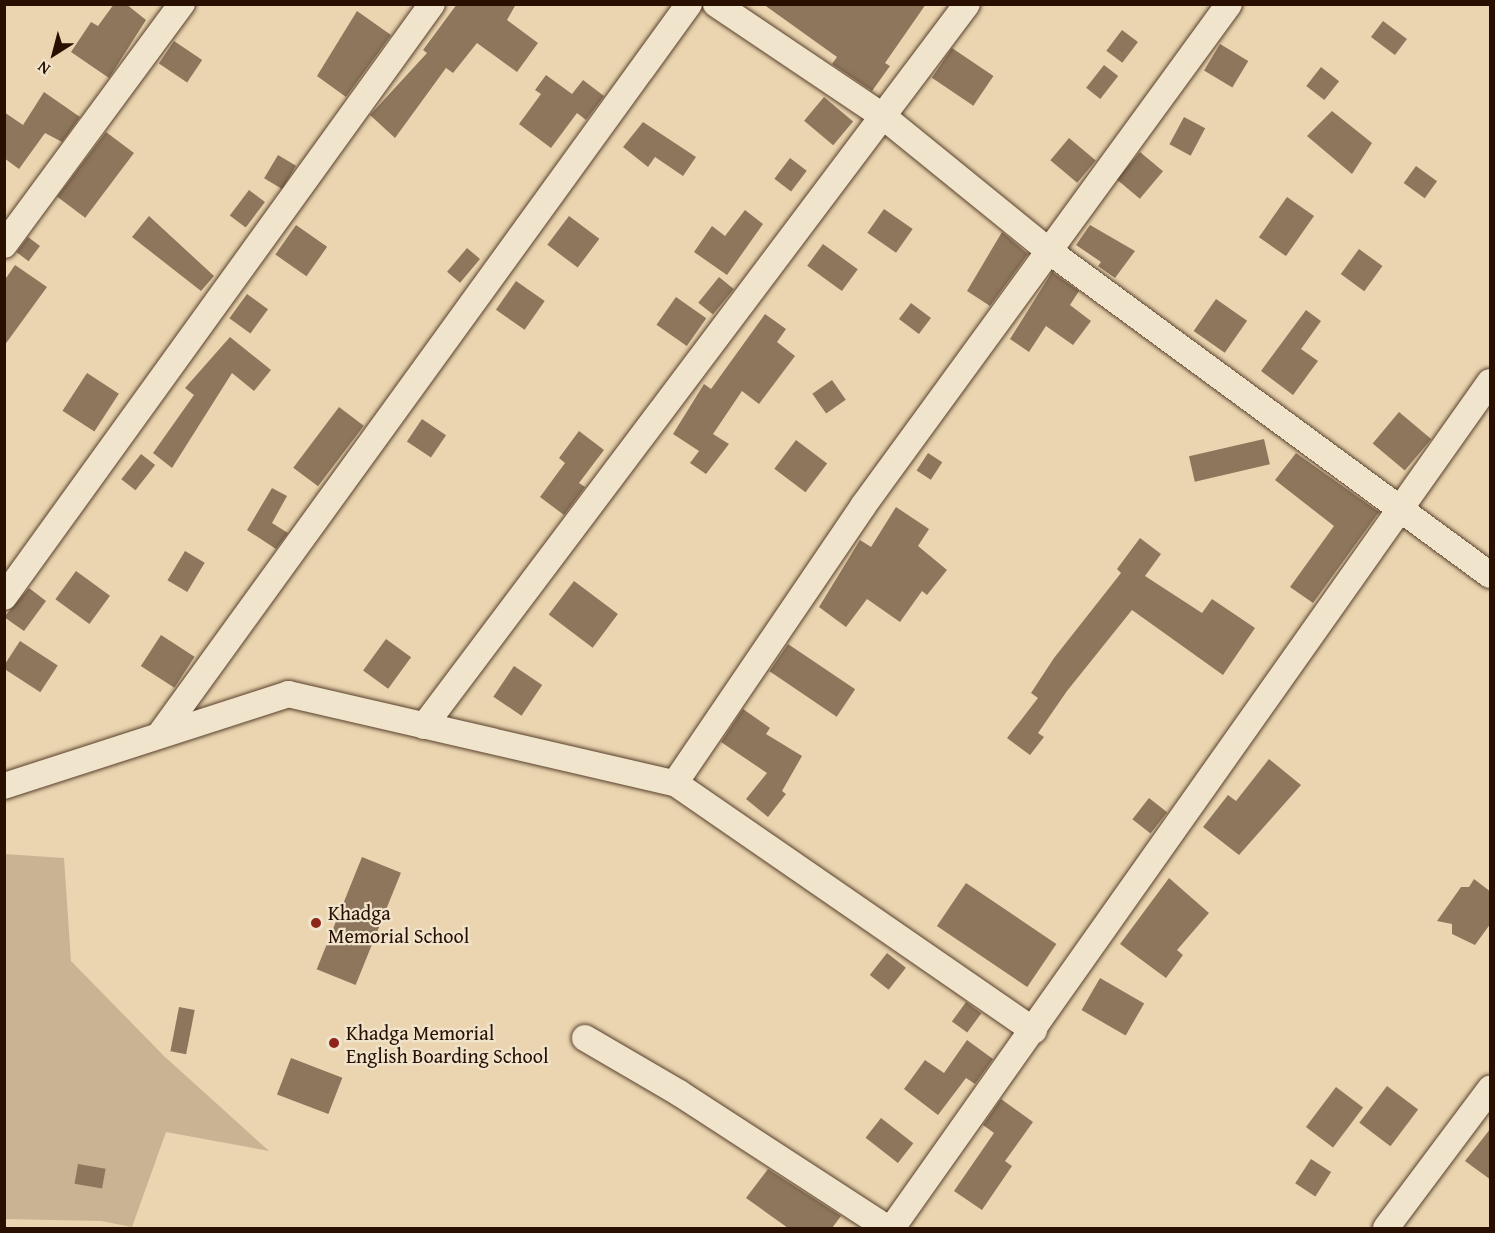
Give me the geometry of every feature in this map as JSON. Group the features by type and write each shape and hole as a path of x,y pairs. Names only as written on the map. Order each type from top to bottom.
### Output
{"street":[{"path":"4,245 182,4"},
{"path":"4,597 432,4"},
{"path":"161,733 689,4"},
{"path":"716,4 884,117 1049,250 1491,575"},
{"path":"424,726 967,4"},
{"path":"675,783 863,506 1229,4"},
{"path":"892,1228 1034,1031 1399,508 1491,382"},
{"path":"4,786 161,733 288,694 675,783 1034,1031"},
{"path":"585,1038 679,1093 887,1228"},
{"path":"1386,1228 1491,1089"}],"shaded area":[{"path":"4,854 64,858 71,961 164,1056 269,1151 166,1132 132,1227 101,1221 5,1219"}],"building":[{"path":"114,4 126,4 146,20 109,78 71,52 91,22 98,26"},
{"path":"457,4 516,4 507,20 538,43 517,72 477,43 453,73 446,68 395,138 370,115 427,53 423,50"},
{"path":"763,4 926,4 885,63 890,66 872,91 832,64 837,57"},
{"path":"357,11 391,35 346,97 317,76"},
{"path":"1383,21 1407,39 1395,55 1371,37"},
{"path":"1122,30 1138,42 1122,63 1106,51"},
{"path":"174,41 202,60 187,82 159,63"},
{"path":"1220,44 1248,61 1232,88 1204,71"},
{"path":"952,48 993,76 973,106 932,78"},
{"path":"1104,65 1118,76 1100,99 1086,88"},
{"path":"1321,67 1339,81 1324,100 1306,86"},
{"path":"546,75 572,94 583,80 604,96 586,120 577,113 551,148 519,124 541,94 535,90"},
{"path":"44,92 80,117 62,142 45,133 19,169 4,158 4,112 23,125"},
{"path":"824,97 853,121 833,145 804,121"},
{"path":"1332,111 1372,143 1352,174 1307,136"},
{"path":"1184,117 1205,128 1191,156 1169,144"},
{"path":"643,122 696,157 683,176 655,157 648,167 623,147"},
{"path":"106,132 134,153 85,218 57,197"},
{"path":"1069,138 1096,160 1077,183 1050,160"},
{"path":"1140,152 1163,171 1140,199 1117,180"},
{"path":"278,155 296,166 282,189 264,178"},
{"path":"790,158 807,171 791,191 774,179"},
{"path":"1416,166 1437,181 1425,198 1404,183"},
{"path":"249,190 265,202 246,228 230,216"},
{"path":"1287,197 1314,216 1286,256 1259,237"},
{"path":"884,209 913,229 896,253 867,233"},
{"path":"745,210 763,224 727,275 694,252 712,226 725,236"},
{"path":"149,216 214,276 201,291 132,237"},
{"path":"569,216 599,239 578,268 547,245"},
{"path":"296,225 327,247 306,276 275,254"},
{"path":"1090,225 1135,251 1115,278 1098,266 1101,262 1076,245"},
{"path":"1002,232 1028,254 990,306 967,291"},
{"path":"28,237 40,246 29,261 17,252"},
{"path":"823,244 858,269 842,291 807,266"},
{"path":"467,248 480,259 460,283 447,272"},
{"path":"1359,249 1382,266 1364,291 1341,274"},
{"path":"15,265 47,287 4,346 4,281"},
{"path":"1052,272 1079,291 1070,305 1091,321 1073,345 1046,326 1029,352 1010,339"},
{"path":"719,277 734,289 713,315 698,303"},
{"path":"516,281 545,301 525,330 496,310"},
{"path":"247,294 268,309 250,334 229,318"},
{"path":"676,297 706,318 687,346 656,325"},
{"path":"1216,299 1247,321 1225,353 1194,331"},
{"path":"911,303 931,318 919,334 899,319"},
{"path":"1306,310 1321,321 1301,349 1318,361 1293,395 1261,371"},
{"path":"765,314 786,329 777,342 795,356 759,404 742,391 713,434 729,444 706,474 690,463 699,451 673,434 704,384 711,389"},
{"path":"230,337 271,370 254,391 232,373 172,468 153,453 194,395 185,388"},
{"path":"87,373 119,394 94,431 62,411"},
{"path":"832,380 846,400 826,413 812,394"},
{"path":"339,407 364,426 318,486 293,468"},
{"path":"1399,412 1431,439 1405,470 1373,443"},
{"path":"422,419 446,435 431,458 407,441"},
{"path":"579,431 604,450 579,483 585,487 564,515 540,497 565,463 559,458"},
{"path":"1264,439 1270,464 1195,482 1189,456"},
{"path":"796,440 827,463 805,492 774,469"},
{"path":"928,453 942,462 931,480 917,471"},
{"path":"1296,453 1379,512 1313,603 1290,587 1334,526 1275,480"},
{"path":"141,454 155,465 135,490 121,479"},
{"path":"272,488 287,496 272,523 288,533 276,549 247,530"},
{"path":"896,507 929,529 918,546 947,570 927,595 922,591 900,622 867,599 846,627 819,607 860,540 871,547"},
{"path":"1140,538 1161,554 1145,576 1202,613 1212,599 1255,628 1223,675 1132,610 1067,691 1038,733 1044,737 1030,755 1007,738 1038,698 1031,693 1054,658 1121,573 1117,569"},
{"path":"185,551 205,563 187,592 167,580"},
{"path":"76,571 110,596 89,624 55,599"},
{"path":"574,581 618,614 593,648 549,615"},
{"path":"29,588 46,601 24,631 4,617"},
{"path":"161,635 195,657 174,688 141,666"},
{"path":"386,639 411,657 388,689 363,671"},
{"path":"20,641 58,666 40,692 4,669"},
{"path":"788,644 855,689 837,717 770,671"},
{"path":"514,666 542,685 521,716 493,697"},
{"path":"743,709 770,728 766,734 802,756 782,791 786,794 768,817 746,799 767,773 721,742"},
{"path":"1269,759 1301,785 1239,855 1203,827 1228,795 1236,801"},
{"path":"1149,798 1167,812 1151,833 1132,819"},
{"path":"362,857 401,873 356,985 317,969"},
{"path":"1169,878 1209,913 1177,950 1183,955 1166,978 1120,944"},
{"path":"1474,879 1491,892 1491,923 1475,945 1452,934 1452,924 1437,921 1461,887 1469,887"},
{"path":"966,883 1056,944 1027,987 937,926"},
{"path":"887,953 906,968 889,990 870,975"},
{"path":"1100,978 1144,1004 1126,1036 1082,1010"},
{"path":"966,1002 981,1013 967,1033 952,1021"},
{"path":"179,1007 195,1010 186,1054 170,1051"},
{"path":"967,1040 993,1059 975,1084 966,1078 938,1115 904,1089 925,1060 944,1073"},
{"path":"291,1058 342,1078 328,1114 277,1094"},
{"path":"1387,1086 1418,1109 1390,1146 1359,1123"},
{"path":"1336,1087 1363,1107 1333,1147 1306,1127"},
{"path":"1001,1099 1033,1122 1005,1161 1012,1166 982,1210 954,1191 994,1133 983,1125"},
{"path":"881,1118 913,1143 898,1163 866,1138"},
{"path":"1491,1128 1491,1180 1465,1161"},
{"path":"1311,1159 1331,1172 1315,1196 1295,1183"},
{"path":"78,1164 106,1169 102,1189 75,1184"},
{"path":"768,1169 841,1216 832,1228 788,1228 746,1198"}],"place":[{"name":"Khadga Memorial School","path":"316,923"},
{"name":"Khadga Memorial English Boarding School","path":"334,1043"}]}
